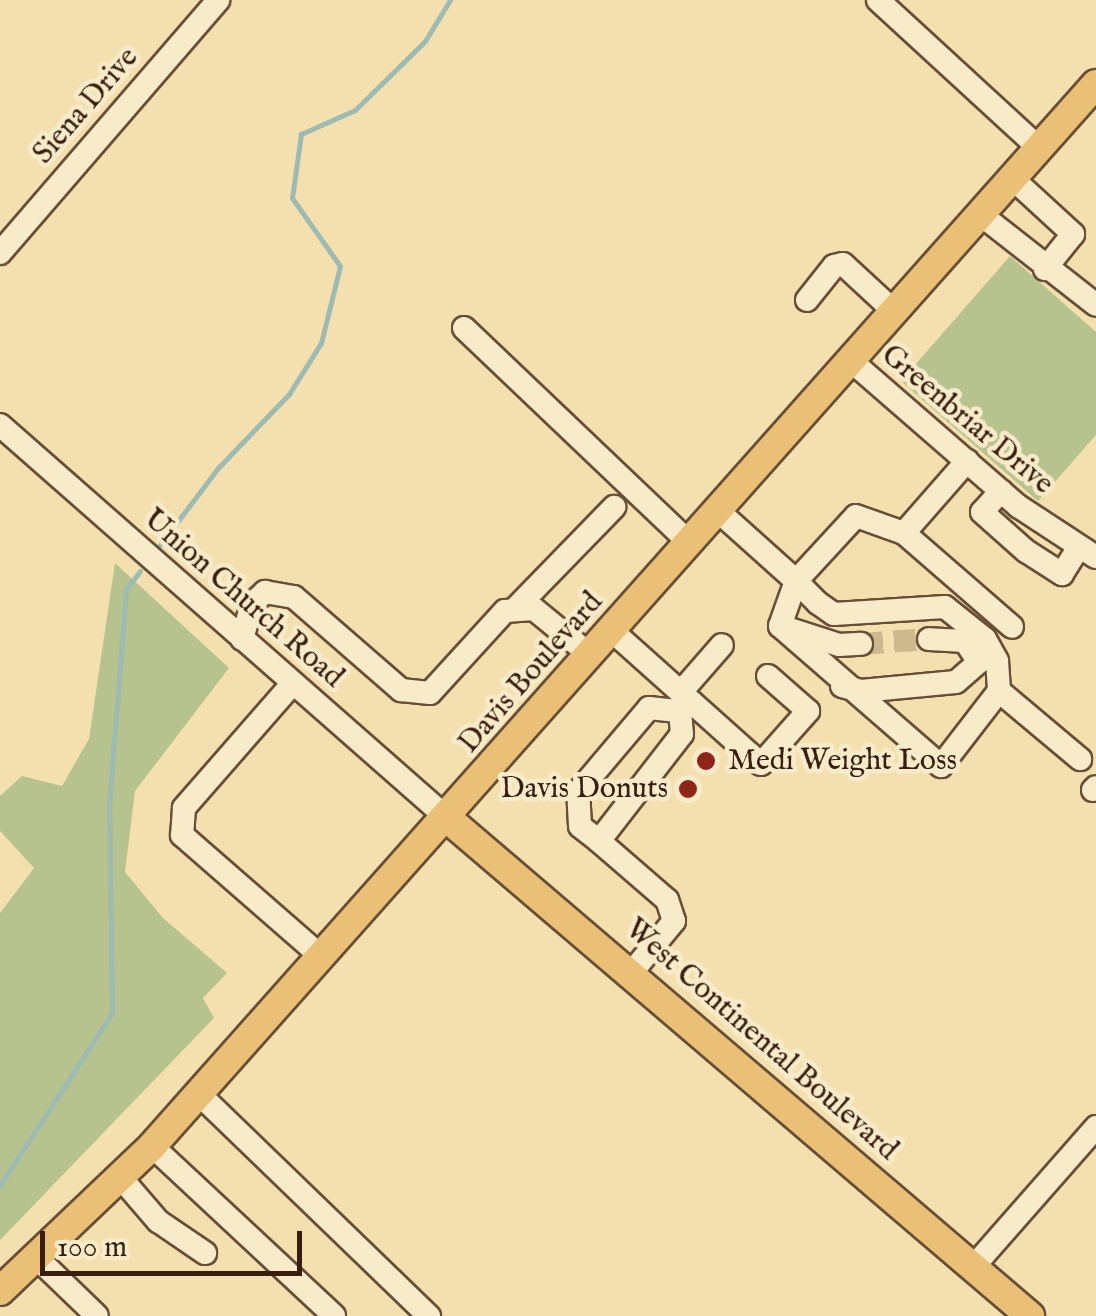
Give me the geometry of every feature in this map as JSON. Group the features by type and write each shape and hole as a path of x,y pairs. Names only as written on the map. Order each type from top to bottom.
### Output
{"main road":[{"name":"Davis Boulevard","path":"0,1290 152,1146 1096,84"},
{"name":"West Continental Boulevard","path":"447,818 632,972 1030,1316"}],"street":[{"name":"Siena Drive","path":"0,254 218,0"},
{"path":"878,0 1039,148"},
{"path":"1012,178 1073,234 1046,269"},
{"path":"980,214 1096,305"},
{"path":"806,300 834,266 843,264 894,311"},
{"path":"464,328 689,542"},
{"name":"Greenbriar Drive","path":"850,360 1000,490 1088,552"},
{"name":"Union Church Road","path":"0,425 447,818"},
{"path":"904,534 967,460"},
{"path":"514,610 614,507"},
{"path":"717,510 834,614 945,608 985,639 997,662 999,691 936,767 780,626"},
{"path":"780,626 796,581 856,516 904,534 1012,627"},
{"path":"242,639 252,604 265,592 294,596 401,690 430,693 505,611 534,610 589,654"},
{"path":"780,626 839,645 861,644"},
{"path":"610,630 683,701 761,764 808,711 768,676"},
{"path":"842,686 861,691 956,682 980,662 965,640 928,639"},
{"path":"599,841 682,734 683,701 722,645"},
{"path":"293,683 184,808 182,834 322,957"},
{"path":"999,691 1080,760"},
{"path":"632,972 674,921 667,900 580,826 578,792 649,708 683,701"},
{"path":"199,1094 428,1316"},
{"path":"974,1266 1096,1127"},
{"path":"152,1146 334,1316"},
{"path":"121,1178 158,1220 205,1253"},
{"path":"37,1258 97,1316"}],"green space":[{"path":"1010,256 1096,332 1096,435 1038,501 901,381"},
{"path":"115,563 229,668 135,791 125,872 163,918 227,973 203,998 214,1018 0,1240 0,913 34,868 0,831 0,796 22,776 62,786 89,739"}],"waterway":[{"path":"159,546 218,468 289,394 321,343 340,266 292,198 301,134 355,110 425,41 450,0"},
{"path":"0,1185 112,1013 109,806 126,589 140,571"}],"tunnel":[{"path":"861,644 929,639"}],"place":[{"name":"Medi Weight Loss","path":"706,761"},
{"name":"Davis Donuts","path":"688,789"}]}
